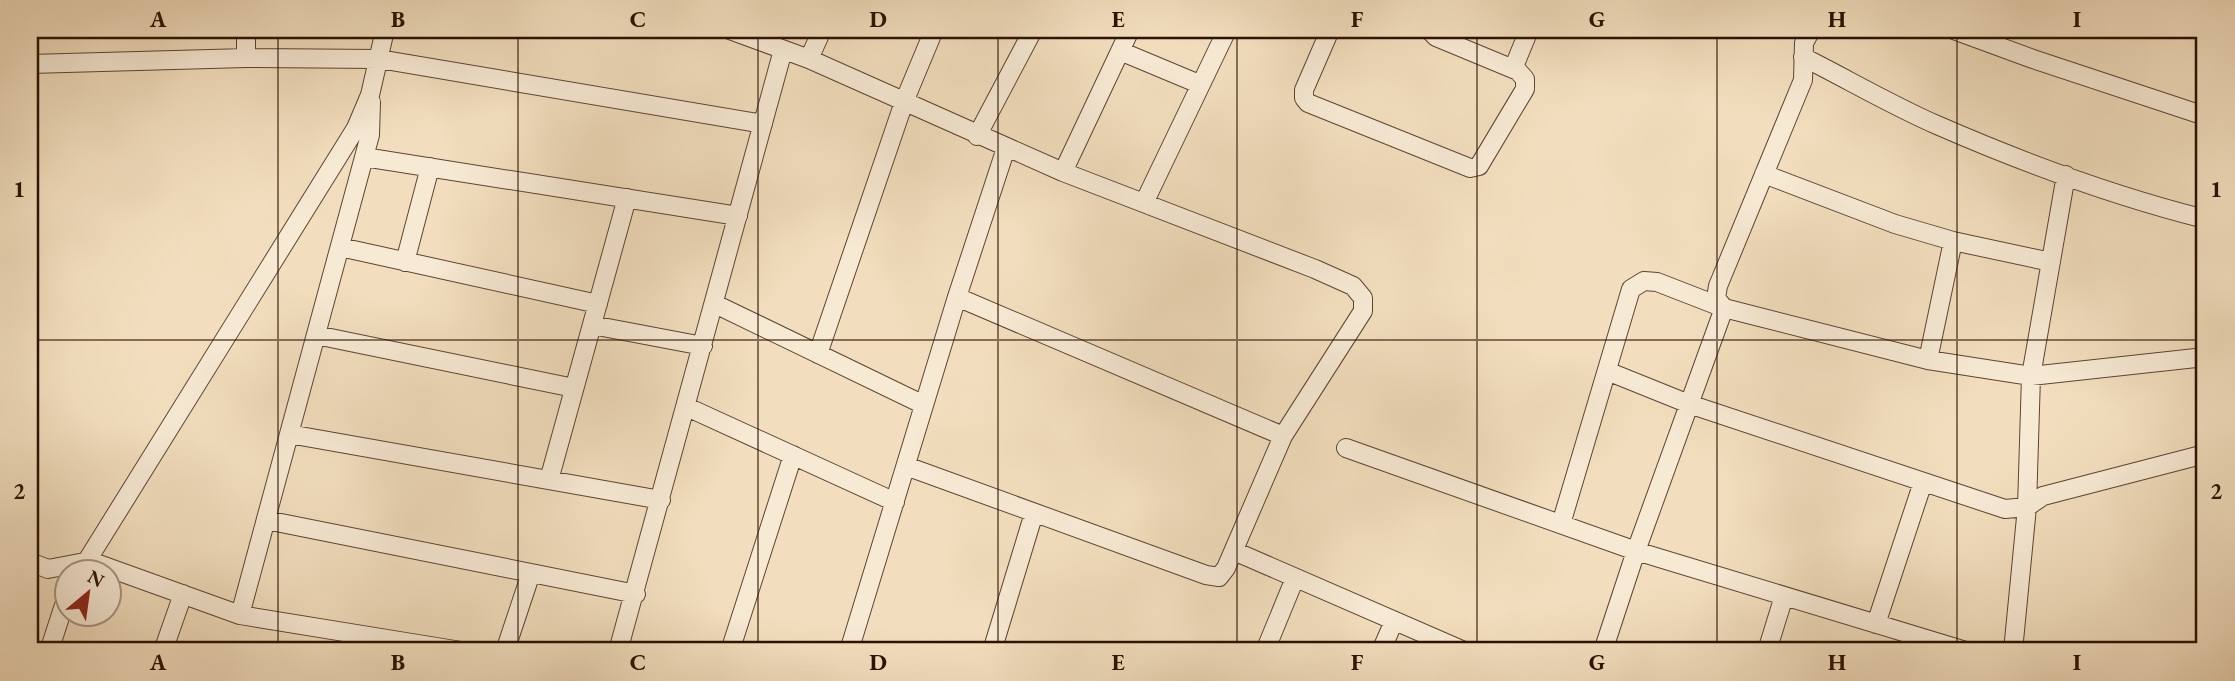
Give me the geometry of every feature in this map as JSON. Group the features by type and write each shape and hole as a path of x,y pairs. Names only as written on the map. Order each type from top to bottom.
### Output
{"street":[{"path":"246,30 246,58"},
{"path":"90,558 356,128 370,94 385,30"},
{"path":"730,30 773,41 977,136 1341,280 1353,286 1363,298 1363,311 1283,436 1240,553 1219,577 1206,575 906,466"},
{"path":"809,59 822,30"},
{"path":"818,354 904,102 934,30"},
{"path":"977,136 1033,30"},
{"path":"1063,172 1130,30"},
{"path":"1144,203 1227,30"},
{"path":"1330,30 1304,90 1304,98 1308,103 1470,168 1485,161 1525,89 1524,79 1513,69 1436,37 1429,30"},
{"path":"1513,69 1529,30"},
{"path":"1724,308 1716,298 1718,286 1803,80 1804,43 1811,30"},
{"path":"1954,30 2033,60 2205,116"},
{"path":"618,651 636,594 764,124 773,41"},
{"path":"1120,51 1199,84"},
{"path":"1803,57 1935,124 2066,175 2157,207 2205,219"},
{"path":"30,64 246,58 379,59 764,124"},
{"path":"240,615 370,135 370,94"},
{"path":"849,651 957,297 1006,148"},
{"path":"364,157 738,216"},
{"path":"405,262 430,167"},
{"path":"1764,174 1895,224 1953,241 2051,262"},
{"path":"2013,651 2027,507 2031,376 2066,175"},
{"path":"549,480 627,198"},
{"path":"1928,360 1953,241"},
{"path":"340,247 598,304"},
{"path":"1561,524 1631,289 1644,281 1657,282 1724,308 1928,360 2031,376 2205,357"},
{"path":"957,297 1283,436"},
{"path":"715,304 924,405"},
{"path":"1603,651 1636,551 1724,308"},
{"path":"592,325 703,346"},
{"path":"316,335 574,388"},
{"path":"1607,371 1689,404 2005,509 2027,507 2043,496 2205,454"},
{"path":"687,407 895,502"},
{"path":"289,434 662,500"},
{"path":"1346,448 1636,551 1876,624 1933,647 1965,651"},
{"path":"730,651 793,455"},
{"path":"1876,624 1923,482"},
{"path":"992,651 1034,513"},
{"path":"266,520 636,594"},
{"path":"1240,553 1464,651"},
{"path":"30,562 52,569"},
{"path":"505,651 531,572"},
{"path":"1265,651 1287,574"},
{"path":"122,577 183,594 240,615 461,651"},
{"path":"163,651 183,594"},
{"path":"1766,651 1784,596"},
{"path":"1381,651 1394,621"},
{"path":"49,651 57,628"}]}
